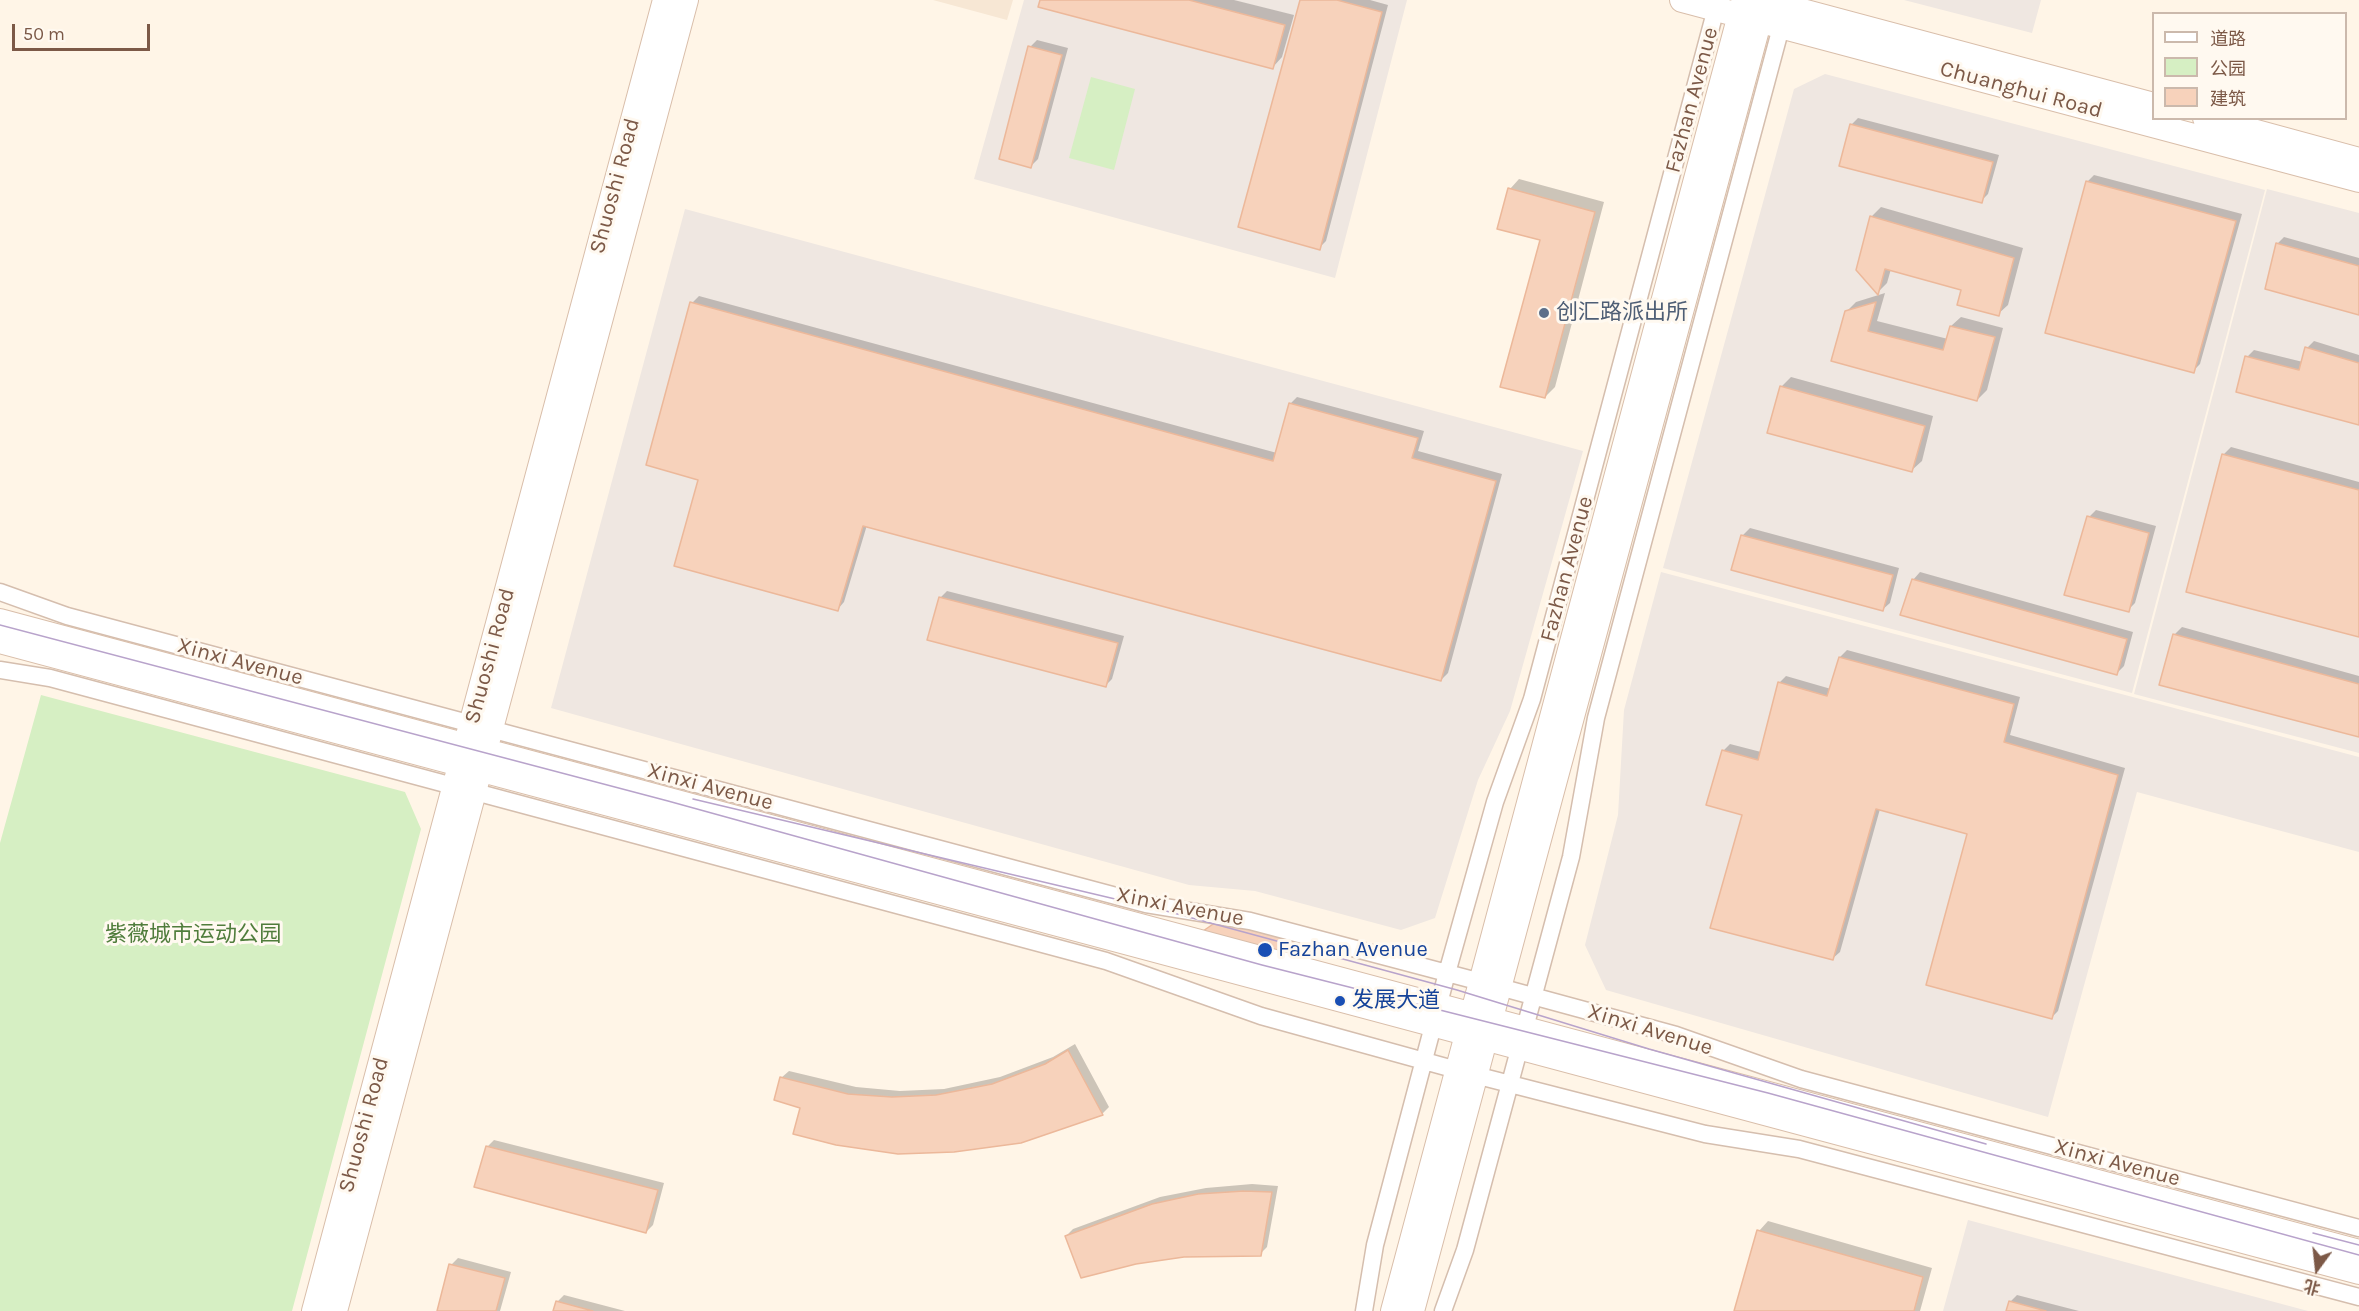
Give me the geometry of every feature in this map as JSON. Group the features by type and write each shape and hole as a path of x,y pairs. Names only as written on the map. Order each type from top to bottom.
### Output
{"street":[{"name":"Shuoshi Road","path":"482,725 665,0"},
{"name":"Shuoshi Road","path":"314,1311 470,768 686,0"},
{"name":"Chuanghui Road","path":"1682,0 1765,8 2152,105"},
{"name":"Fazhan Avenue","path":"1364,1311 1375,1245 1435,1016 1495,802 1532,699 1717,5"},
{"name":"Chuanghui Road","path":"1765,8 2359,180"},
{"name":"Fazhan Avenue","path":"1393,1311 1466,1073 1765,8"},
{"path":"1443,1311 1465,1250 1571,857 1596,718 1765,8"},
{"path":"2212,120 2359,160"},
{"name":"Xinxi Avenue","path":"0,592 67,616 1146,904 1250,921 1534,996 1676,1035 1801,1078 2359,1228"},
{"name":"Xinxi Avenue","path":"0,621 470,768 1106,961 1261,1016 1466,1073 1705,1134 1799,1149 2359,1297"},
{"name":"Xinxi Avenue","path":"0,641 470,768 1479,1027 2359,1272"},
{"name":"Xinxi Avenue","path":"0,670 50,678 470,768"},
{"name":"Shuoshi Road","path":"335,1311 470,768"},
{"name":"Xinxi Avenue","path":"1522,1039 2359,1252"},
{"name":"Fazhan Avenue","path":"1412,1311 1466,1073"}],"shaded area":[{"path":"933,0 1013,0 1007,20"},
{"path":"1024,0 1407,0 1335,278 974,179"},
{"path":"1904,0 2041,0 2032,33"},
{"path":"1825,74 2265,190 2132,693 1663,568 1794,89"},
{"path":"2267,189 2359,213 2359,753 2134,694"},
{"path":"685,209 1583,451 1510,711 1478,780 1435,918 1401,930 1255,891 1189,885 551,708"},
{"path":"1661,572 2359,757 2359,852 2137,792 2048,1117 1606,990 1585,945 1618,815 1624,710"},
{"path":"1968,1220 2308,1311 1943,1311"}],"green space":[{"path":"1091,77 1135,89 1114,170 1069,158"},
{"name":"紫薇城市运动公园","path":"41,695 405,792 421,829 292,1311 0,1311 0,843"}],"building":[{"path":"1040,0 1189,0 1285,25 1273,69 1038,7"},
{"path":"1300,0 1337,0 1382,12 1320,250 1238,227"},
{"path":"1028,46 1062,55 1031,168 999,159"},
{"path":"1850,124 1993,162 1982,203 1839,166"},
{"path":"2086,181 2236,221 2194,373 2045,333"},
{"name":"创汇路派出所","path":"1508,188 1595,212 1545,398 1500,387 1540,240 1497,229"},
{"path":"1870,216 2014,258 1999,316 1957,305 1961,290 1885,269 1878,295 1856,270"},
{"path":"2276,243 2359,266 2359,315 2265,289"},
{"path":"690,302 1273,461 1289,403 1418,438 1412,458 1496,481 1441,681 863,526 838,611 674,566 698,480 646,465"},
{"path":"1876,302 1868,331 1943,350 1950,326 1995,337 1977,401 1831,361 1845,311"},
{"path":"2305,347 2359,363 2359,425 2236,392 2245,356 2299,370"},
{"path":"1780,386 1925,426 1912,472 1767,433"},
{"path":"2222,454 2359,490 2359,637 2186,592"},
{"path":"2087,516 2149,533 2129,612 2064,595"},
{"path":"1741,535 1893,575 1883,611 1731,570"},
{"path":"1912,579 2127,639 2117,675 1900,615"},
{"path":"939,597 1118,643 1106,687 927,640"},
{"path":"2173,634 2359,684 2359,737 2159,685"},
{"path":"1839,657 2014,704 2004,742 2118,775 2052,1019 1926,985 1967,834 1876,809 1833,960 1710,928 1742,815 1706,805 1722,750 1758,760 1778,682 1827,696"},
{"path":"1219,920 1301,943 1310,958 1306,971 1203,931"},
{"path":"1068,1050 1103,1115 1021,1143 954,1152 898,1154 836,1145 793,1134 800,1108 774,1100 780,1077 848,1094 892,1097 936,1095 992,1084 1045,1064"},
{"path":"486,1146 658,1190 646,1233 474,1187"},
{"path":"1272,1192 1261,1256 1184,1257 1136,1264 1081,1278 1065,1236 1152,1204 1198,1194"},
{"path":"1757,1230 1923,1277 1914,1311 1734,1311"},
{"path":"449,1264 505,1278 496,1311 437,1311"},
{"path":"556,1301 593,1311 553,1311"},
{"path":"2009,1301 2046,1311 2006,1311"}],"tram line":[{"path":"0,625 668,801 1262,965 1768,1093 2359,1255"},
{"path":"693,799 1170,912 1457,990 1649,1049 1986,1144"},
{"path":"2313,1233 2359,1245"}],"place":[{"name":"创汇路派出所","path":"1544,313"},
{"name":"Fazhan Avenue","path":"1265,950"},
{"name":"发展大道","path":"1340,1001"}]}
